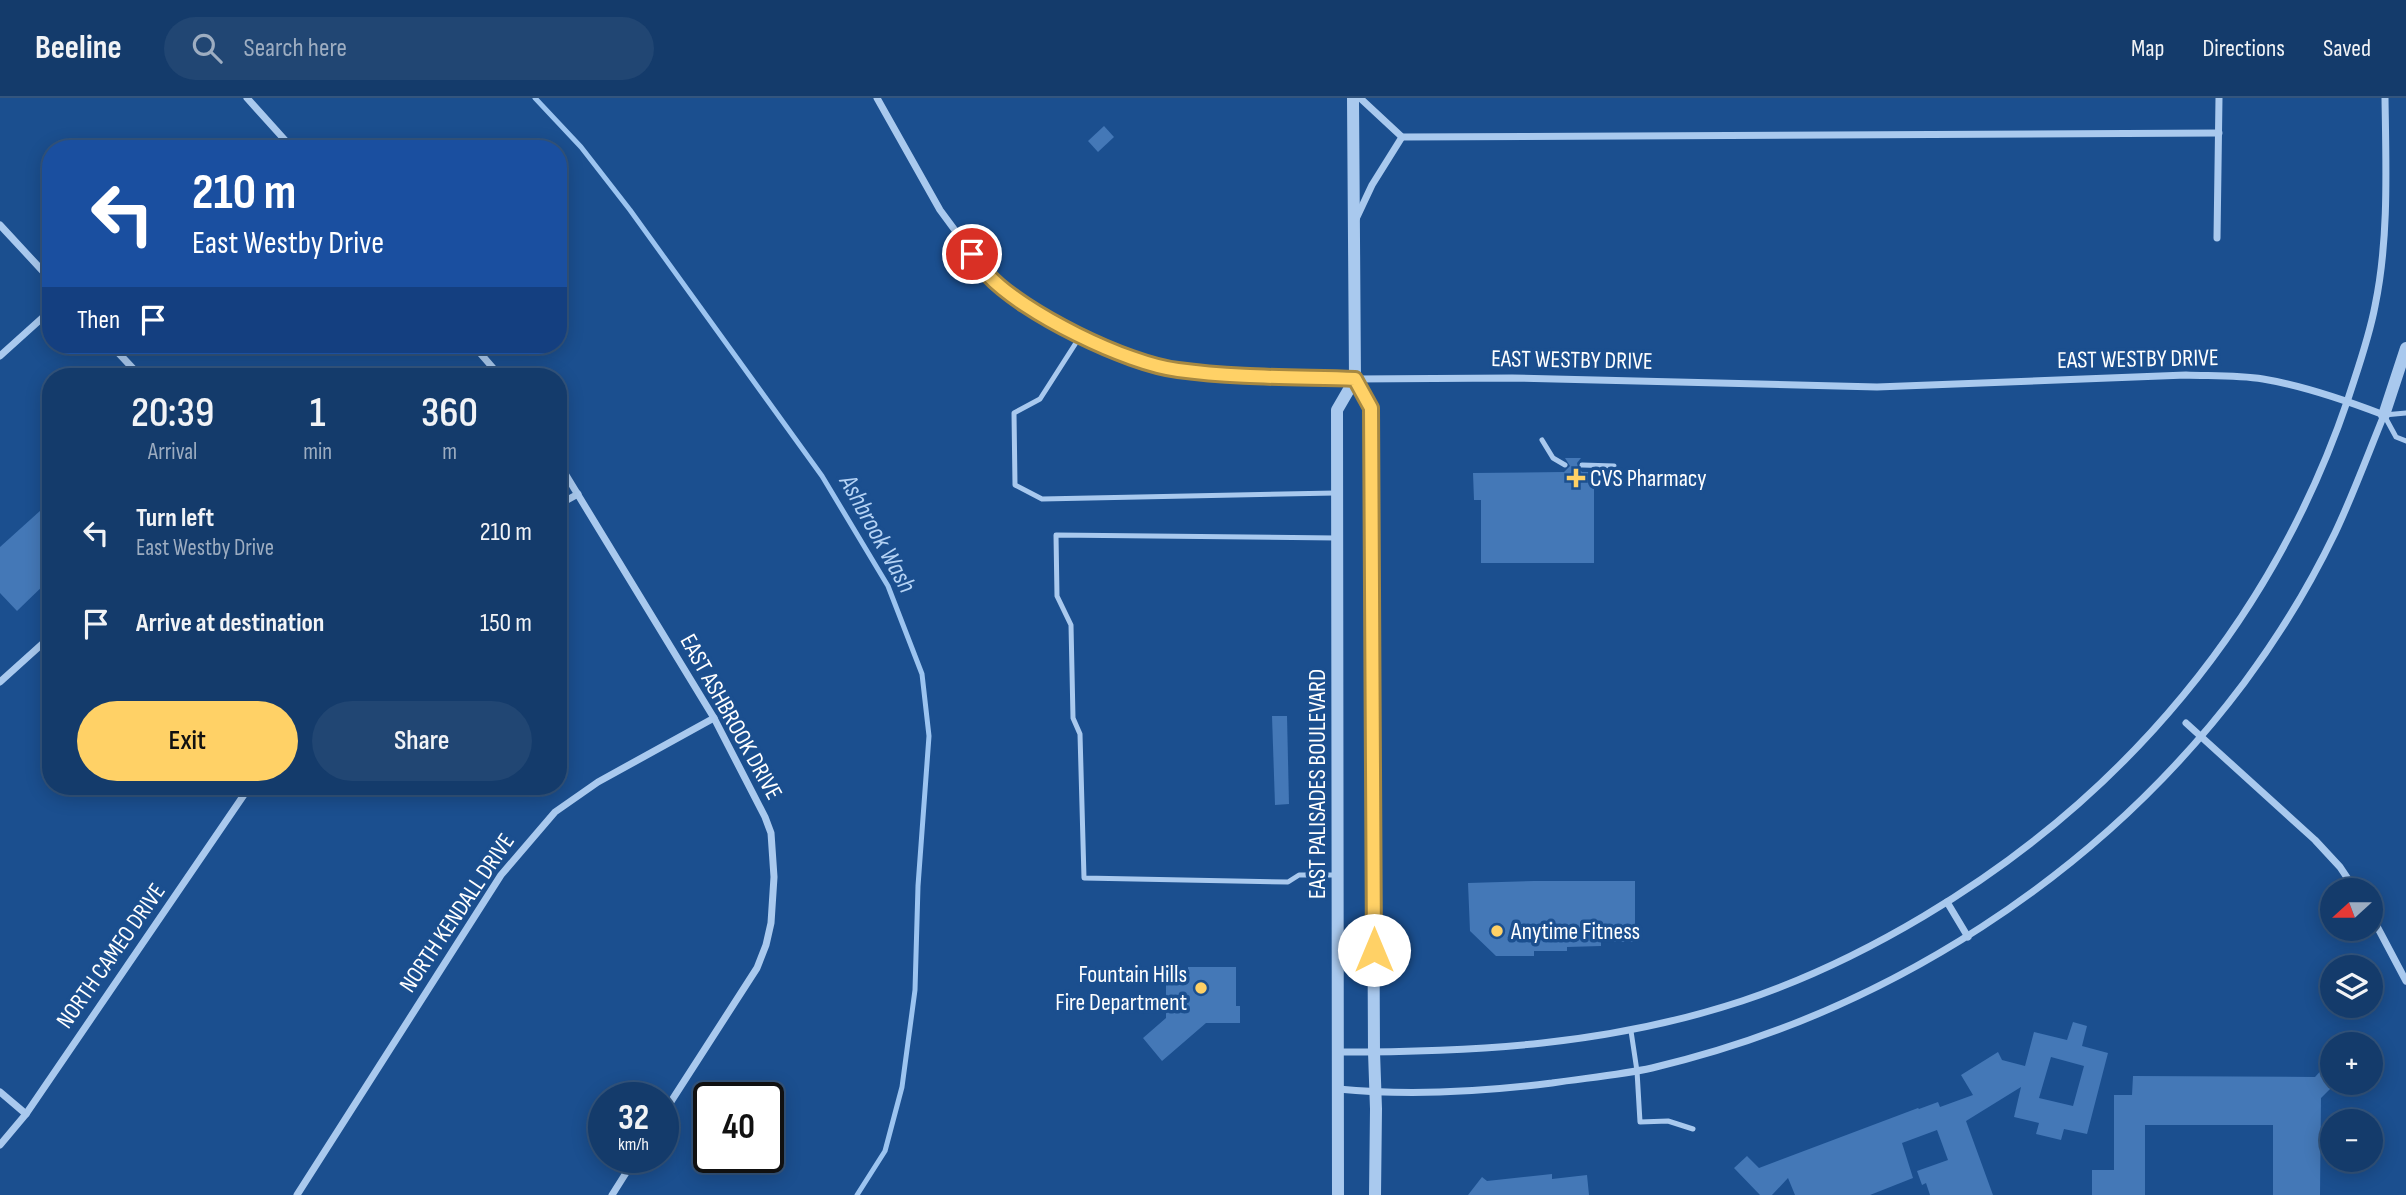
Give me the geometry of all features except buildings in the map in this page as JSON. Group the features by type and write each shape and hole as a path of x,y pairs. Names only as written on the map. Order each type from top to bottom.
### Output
{"street":[{"path":"247,98 285,140"},
{"name":"EAST WESTBY DRIVE","path":"877,98 940,210 988,275 1018,301 1057,324 1142,362 1175,370 1211,374 1355,379 1525,378 1877,387 2217,376 2260,378 2297,386 2384,415"},
{"path":"1353,98 1355,379 1371,408 1375,1195"},
{"path":"1360,98 1402,137 2219,133"},
{"path":"2217,238 2219,98"},
{"path":"1338,1052 1529,1046 1631,1031 1725,1006 1776,988 1852,955 1947,902 2014,857 2067,815 2170,713 2223,646 2257,594 2314,487 2340,425 2369,331 2379,283 2383,238 2385,98"},
{"path":"1354,223 1372,185 1402,137"},
{"path":"0,225 42,270"},
{"path":"0,355 42,318"},
{"path":"1338,1089 1376,1093 1494,1090 1637,1071 1732,1044 1820,1012 1913,969 1968,937 2023,899 2094,844 2145,796 2201,737 2244,683 2306,589 2335,532 2384,415 2406,348"},
{"path":"119,354 133,368"},
{"path":"480,354 493,368"},
{"name":"EAST PALISADES BOULEVARD","path":"1338,1195 1337,410 1355,379"},
{"name":"EAST ASHBROOK DRIVE","path":"567,476 714,718 741,766 771,833 774,877 771,923 766,945 757,968 679,1089"},
{"path":"567,500 578,494"},
{"path":"0,682 42,644"},
{"name":"NORTH KENDALL DRIVE","path":"296,1195 501,875 520,850 555,812 598,782 714,718"},
{"path":"2186,723 2315,840 2347,878"},
{"name":"NORTH CAMEO DRIVE","path":"0,1145 26,1114 244,795"},
{"path":"1947,902 1968,937"},
{"path":"2384,940 2406,981"},
{"path":"0,1092 26,1114"},
{"path":"612,1195 626,1173"}],"lane":[{"path":"1082,335 1040,399 1014,413 1016,485 1042,499 1337,493"},
{"path":"2406,413 2384,415 2396,437 2406,441"},
{"path":"1542,440 1553,458 1565,465"},
{"path":"1582,465 1614,466"},
{"path":"1338,538 1056,534 1058,596 1071,625 1073,718 1080,734 1083,878 1288,882 1299,875 1339,875"},
{"path":"1631,1031 1640,1122 1668,1121 1693,1129"}],"waterway":[{"name":"Ashbrook Wash","path":"535,98 581,147 630,210 822,476 888,586 922,674 929,736 918,886 915,990 902,1087 885,1151 857,1195"}],"place":[{"name":"CVS Pharmacy","path":"1576,478"},
{"name":"Anytime Fitness","path":"1497,931"},
{"name":"Fountain Hills Fire Department","path":"1201,988"}],"route":[{"path":"972,254 988,275 1018,301 1057,324 1142,362 1175,370 1211,374 1355,379 1371,408 1374,950"}]}
